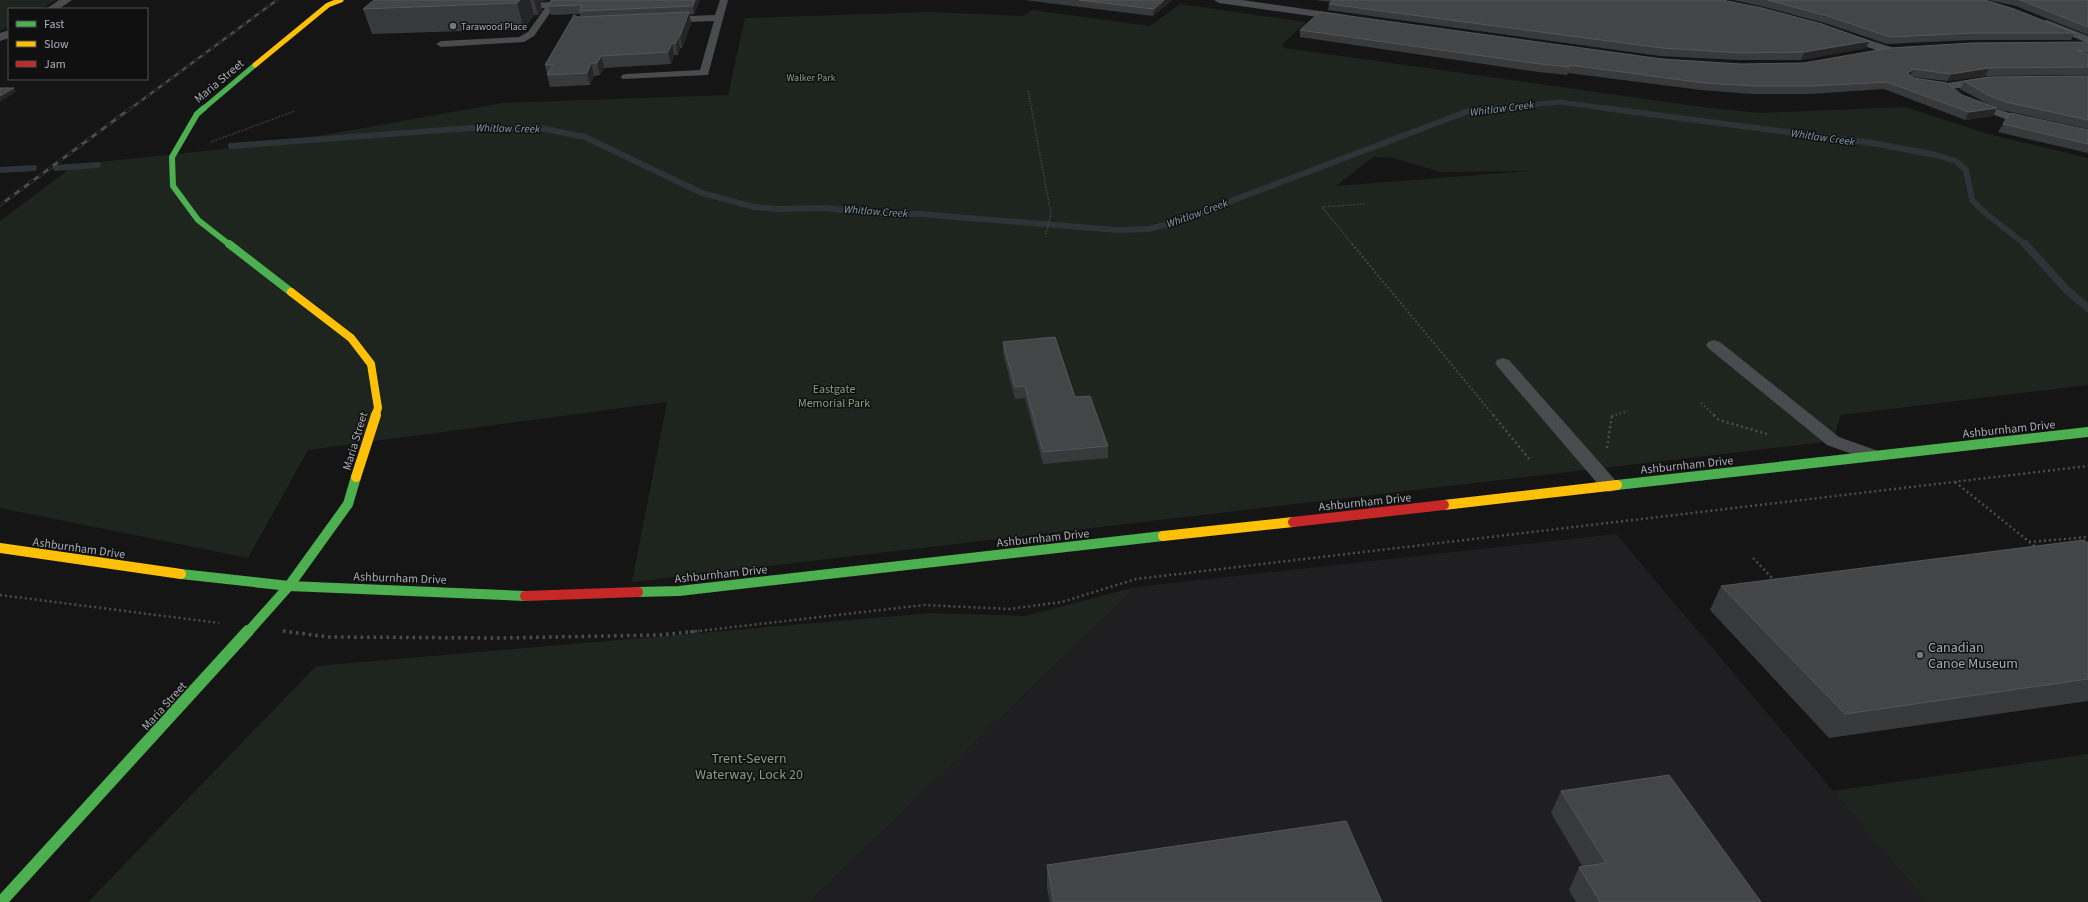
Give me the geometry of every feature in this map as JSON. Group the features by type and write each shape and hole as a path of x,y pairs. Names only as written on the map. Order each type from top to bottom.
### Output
{"street":[{"path":"53,8 67,0"},
{"name":"Maria Street","path":"1,902 289,586 348,504 378,408 371,364 351,338 198,220 173,186 172,156 197,114 328,5 341,0"},
{"path":"1219,0 1356,19"},
{"path":"2036,20 2088,40"},
{"path":"1831,30 1887,50"},
{"path":"2069,45 2088,44"},
{"path":"1864,54 1902,49"},
{"name":"Ashburnham Drive","path":"0,548 132,568 289,586 537,596 679,591 2088,432"}],"lane":[{"path":"626,77 704,73 724,0"},
{"path":"507,9 553,2"},
{"path":"441,44 521,40 530,34 553,2"},
{"path":"655,20 719,18"},
{"path":"1918,82 1947,86 2001,80"},
{"path":"1947,86 1960,97 2012,118 2042,124"},
{"path":"1714,344 1833,441 1876,456"},
{"path":"1503,363 1610,486"}],"path":[{"path":"1028,91 1051,214 1045,236"},
{"path":"210,142 295,111"},
{"path":"1364,204 1322,207 1530,460"},
{"path":"1701,403 1719,420 1767,434"},
{"path":"1606,452 1612,414 1628,410"},
{"path":"1954,482 2042,552"},
{"path":"2029,542 2088,537"},
{"path":"1753,558 1777,584"}],"shaded area":[{"path":"1616,534 1927,902 809,902 1136,587"}],"green space":[{"path":"0,0 56,0 42,8 8,8 8,27 0,31"},
{"path":"1180,4 1306,22 1282,45 1285,48 1702,107 1760,113 1905,107 1988,134 2088,158 2088,385 1841,415 1833,441 632,582 667,402 308,450 248,558 0,508 0,221 72,167 100,162 280,143 502,103 728,95 745,18 930,12 1023,16 1032,10 1150,26","holes":["1373,157 1393,158 1441,172 1530,171 1336,186"]},
{"name":"Trent-Severn Waterway, Lock 20","path":"1136,587 809,902 88,902 316,666 931,613 1025,616"},
{"path":"2088,754 2088,902 1927,902 1833,791"}],"building":[{"path":"374,0 520,0 517,3 363,9"},
{"path":"553,0 695,0 693,6 579,11 582,5 548,6"},
{"path":"1079,0 1164,0 1154,9"},
{"path":"1333,0 1722,0 1762,8 1822,24 1869,41 1804,52 1741,53 1662,48 1329,4"},
{"path":"1768,0 1985,0 2014,9 2075,33 1972,33 1890,37 1831,17"},
{"path":"2020,0 2088,0 2088,27"},
{"path":"689,12 680,36 678,36 676,43 672,43 668,52 601,56 597,63 591,63 587,73 547,75 553,65 545,65 574,15 578,17"},
{"path":"1320,12 1662,59 1741,64 1804,63 1890,48 1972,43 2088,42 2088,51 2077,50 2088,55 2088,67 1989,68 1951,74 1914,69 1907,73 1913,78 1947,83 1962,95 1997,108 1969,112 1887,82 1813,86 1755,86 1704,83 1570,65 1569,67 1540,64 1300,30"},
{"path":"2088,76 2088,120 2006,102 1990,96 1964,81 1989,77"},
{"path":"0,88 14,88 0,96"},
{"path":"2010,113 2088,130 2088,144 2003,124"},
{"path":"1055,337 1075,397 1090,396 1108,446 1043,452 1025,386 1015,387 1003,342"},
{"name":"Canadian Canoe Museum","path":"2084,540 2088,543 2088,679 1845,714 1721,586"},
{"path":"1669,775 1761,902 1600,902 1579,867 1606,863 1561,791"},
{"path":"1346,821 1382,902 1054,902 1047,865"}],"waterway":[{"name":"Whitlaw Creek","path":"1494,108 1560,102 1611,109"},
{"name":"Whitlaw Creek","path":"231,146 470,128 540,128 585,137 702,193 754,207 776,209 825,208 856,212 919,214 1117,230 1148,229 1173,223 1471,110 1494,108"},
{"name":"Whitlaw Creek","path":"1485,109 1494,108"},
{"name":"Whitlaw Creek","path":"1603,108 1872,143 1936,155 1956,161 1966,170 1972,200 1984,212 2026,245"},
{"name":"Whitlaw Creek","path":"56,168 98,165"},
{"name":"Whitlaw Creek","path":"0,170 34,168"},
{"name":"Whitlaw Creek","path":"2026,245 2067,290 2088,308"}],"railway":[{"path":"130,109 277,0"},
{"path":"0,205 131,108"}],"traffic: fast":[{"path":"255,65 197,114 172,157 173,186 198,220 291,292"},
{"path":"1617,485 2088,432"},
{"path":"1,902 289,586 348,504 356,477"},
{"path":"638,592 679,591 1163,536"},
{"path":"181,574 289,586 525,596"}],"traffic: slow":[{"path":"255,65 328,5 341,0"},
{"path":"291,292 351,338 371,364 378,408 356,477"},
{"path":"1444,505 1617,485"},
{"path":"1163,536 1293,522"},
{"path":"0,548 181,574"}],"traffic: jam":[{"path":"1293,522 1444,505"},
{"path":"525,596 638,592"}],"place":[{"name":"Tarawood Place","path":"453,26"},
{"name":"Canadian Canoe Museum","path":"1920,655"}],"park label":[{"name":"Walker Park","path":"811,77"},
{"name":"Eastgate Memorial Park","path":"834,396"}]}
